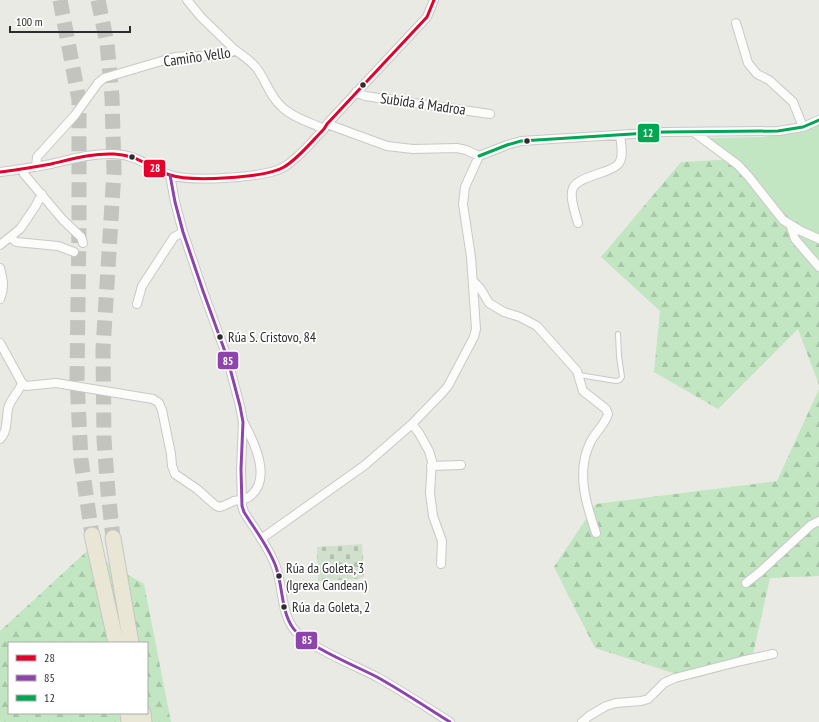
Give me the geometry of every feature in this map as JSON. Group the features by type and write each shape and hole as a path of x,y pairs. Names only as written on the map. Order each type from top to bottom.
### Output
{"highway":[{"path":"92,535 116,642"},
{"path":"113,538 131,642"}],"street":[{"path":"187,0 201,17 235,50"},
{"name":"Subida á Madroa","path":"0,172 36,167 81,157 116,154 139,159 170,175 188,179 257,174 277,170 284,167 294,159 427,17 434,0"},
{"path":"736,23 748,63 757,74 769,80 793,102 803,127"},
{"name":"Camiño Vello","path":"36,167 37,157 76,115 98,83 104,78 175,57 230,53 235,50 253,63 272,98 283,109 300,120 387,146 413,149 457,148 479,156"},
{"name":"Subida á Madroa","path":"356,92 365,96 490,114"},
{"path":"261,539 365,465 412,424 448,386 474,337 476,329 473,280 463,198 465,187 479,156 521,141 664,132 695,133 778,131 803,127 819,120"},
{"path":"695,133 738,165 783,220 819,239"},
{"path":"578,223 572,202 572,190 574,184 580,180 614,168 619,163 622,154 620,135"},
{"path":"23,169 24,174 63,220 81,237 83,243"},
{"path":"170,175 183,232 235,384 243,422 241,500 244,512 269,552 277,570 286,612 290,623 300,636 313,645 378,678 450,722"},
{"path":"0,246 20,229 42,194"},
{"path":"790,224 794,239 819,267"},
{"path":"137,304 142,286 174,237 183,232"},
{"path":"10,237 16,242 58,246 74,252"},
{"path":"0,268 4,283 4,290 0,299"},
{"path":"473,280 489,303 504,312 520,317 537,326 577,371 583,391 606,409 608,414 607,418 591,442 586,454 584,468 585,497 596,533"},
{"path":"0,343 22,383 26,386 56,383 153,400 159,403 162,410 174,474 197,489 219,507 249,497 258,486 261,469 259,456 253,439 243,422"},
{"path":"0,439 6,430 9,404 22,383"},
{"path":"412,424 429,451 431,466 430,494 433,516 442,541 441,564"},
{"path":"431,466 461,465"},
{"path":"746,583 811,525 819,521"},
{"path":"582,722 600,710 616,703 641,701 648,698 664,683 675,678 741,660 773,654"}],"lane":[{"path":"578,375 616,381 620,380 622,377 619,360 618,334"}],"green space":[{"path":"819,121 819,234 788,217 709,138 764,137"},
{"path":"758,158 819,215 819,385 798,329 718,409 654,372 660,311 601,257 681,162"},
{"path":"819,389 819,576 770,578 751,663 692,679 595,648 554,567 596,504 777,481"},
{"path":"362,544 364,577 357,579 318,581 317,547"},
{"path":"87,551 144,584 171,722 0,722 0,631"}],"tunnel":[{"path":"60,0 79,100 77,379 81,460 92,535"},
{"path":"98,0 107,43 112,97 114,171 103,349 104,439 113,538"}],"transit line":[{"name":"28","path":"0,172 51,164 90,155 106,154 123,155 137,159 170,175 180,177 228,178 275,171 284,167 295,159 324,129 427,17 434,0"},
{"name":"12","path":"479,156 521,141 664,132 778,131 803,127 819,120"},
{"name":"85","path":"170,175 183,232 227,357 240,406 243,422 241,469 242,506 244,512 266,546 276,567 284,607 289,621 299,635 320,649 377,677 450,722"}],"place":[{"name":"Rúa S. Cristovo, 84","path":"220,337"},
{"name":"Rúa da Goleta, 3 (Igrexa Candean)","path":"279,576"},
{"name":"Rúa da Goleta, 2","path":"284,607"}]}
